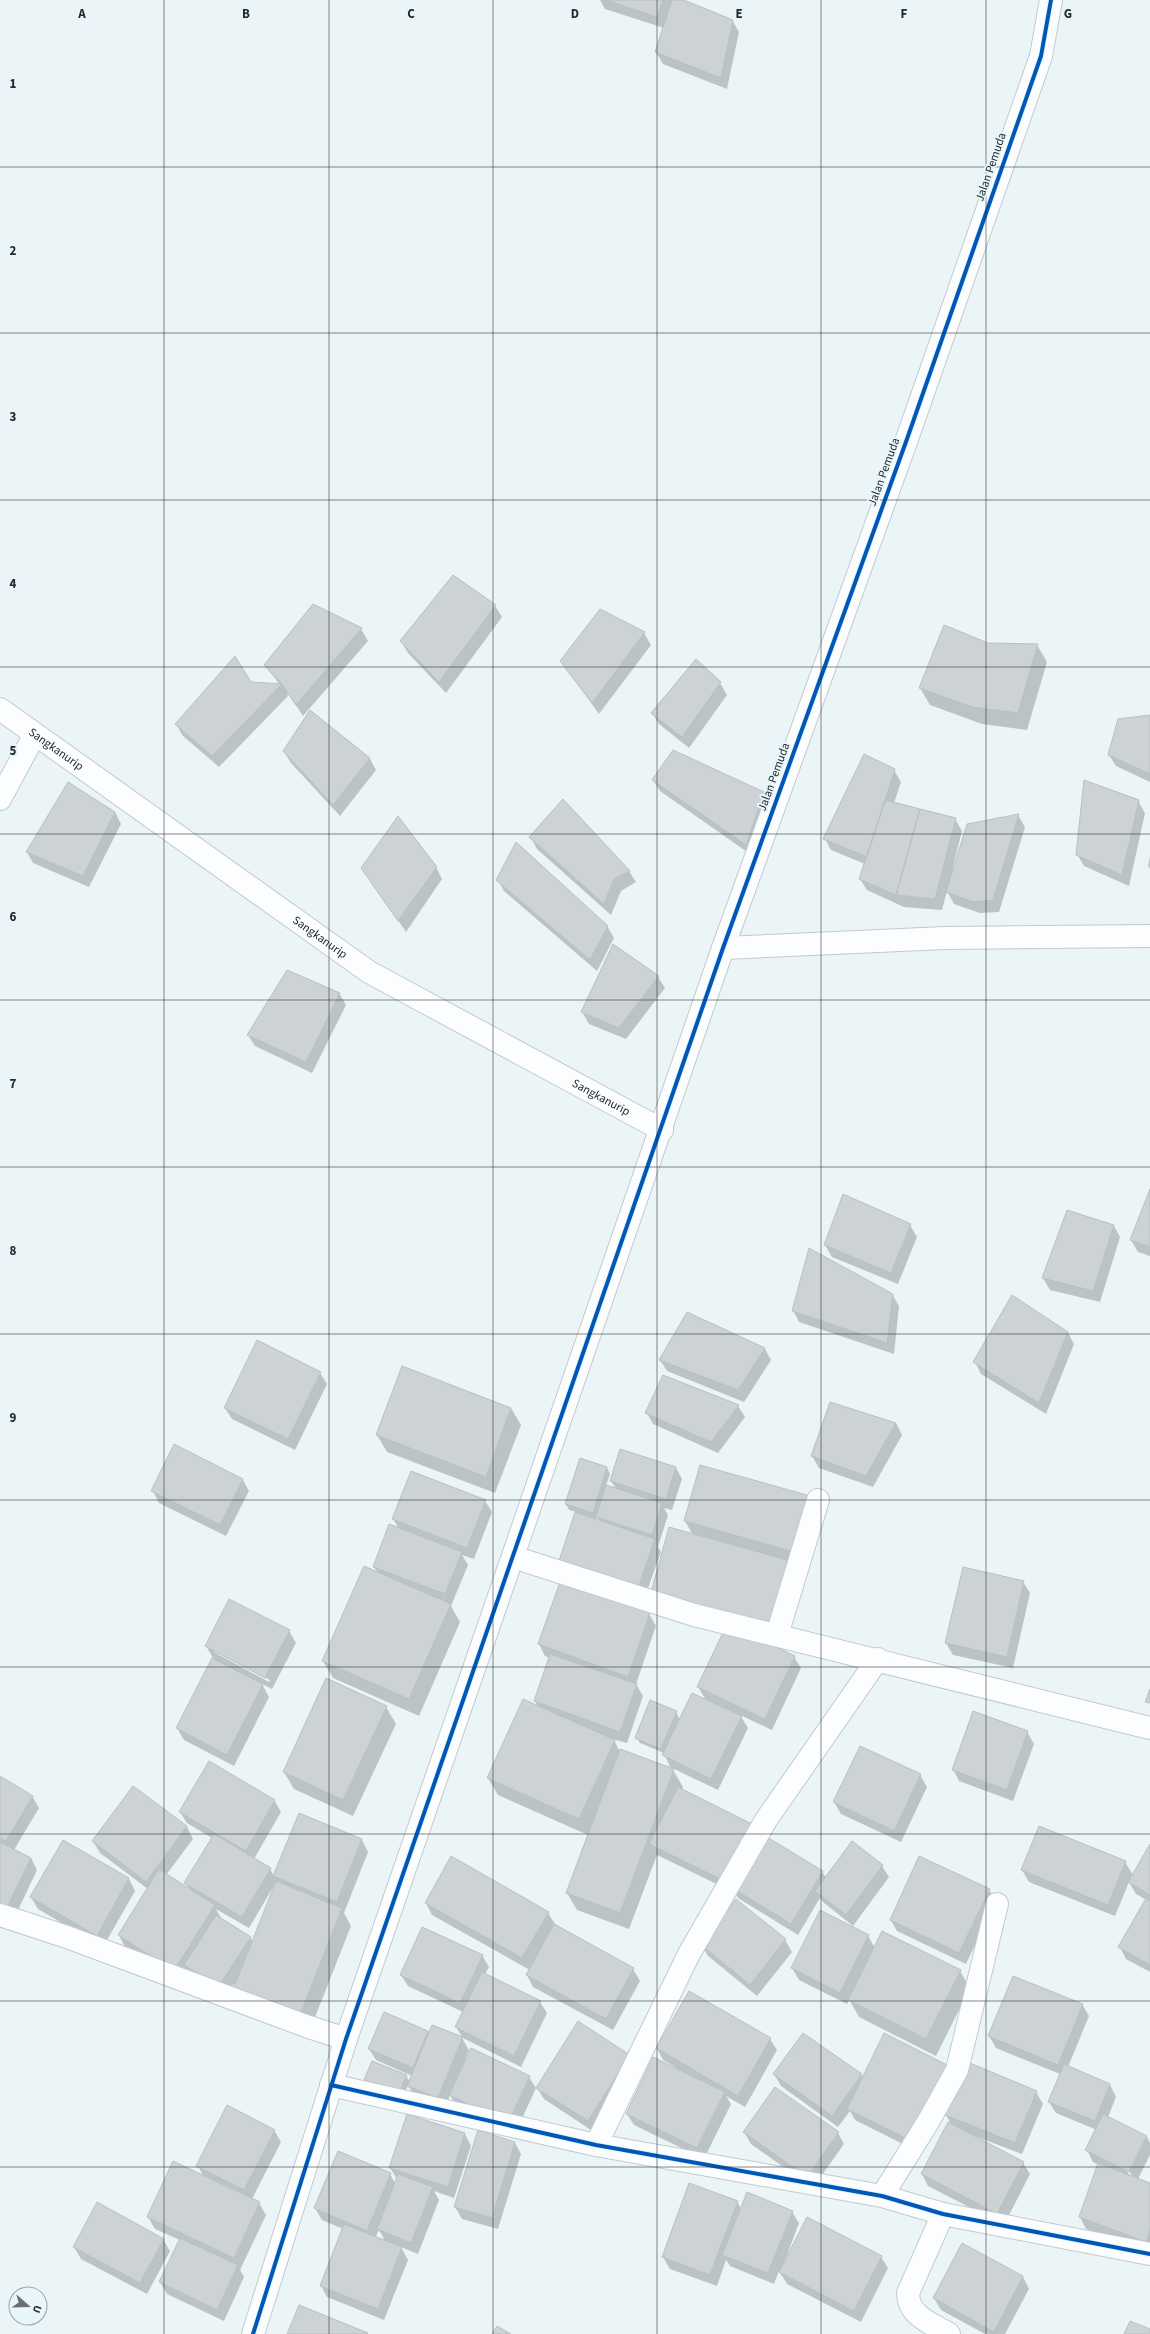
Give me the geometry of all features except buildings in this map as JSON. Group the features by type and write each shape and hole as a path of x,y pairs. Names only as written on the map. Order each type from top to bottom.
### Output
{"street":[{"name":"Jalan Pemuda","path":"253,2334 346,2039 662,1130 723,948 909,431 1038,63 1051,0"},
{"name":"Sangkanurip","path":"0,709 369,972 662,1130"},
{"path":"0,799 35,734"},
{"path":"723,948 945,938 1150,936"},
{"path":"777,1635 818,1500"},
{"path":"513,1557 694,1615 878,1659 1150,1728"},
{"path":"596,2145 689,1954 766,1820 878,1659"},
{"path":"882,2196 928,2122 957,2070 997,1904"},
{"path":"0,1915 67,1936 306,2026 346,2039"},
{"path":"332,2085 596,2145 882,2196 942,2214 1150,2254"},
{"path":"942,2214 908,2293 908,2302 912,2310 949,2334"}],"cycle path":[{"path":"253,2334 346,2039 723,948 907,439 1041,56 1051,0"},
{"path":"331,2085 596,2145 882,2196 943,2214 1150,2254"}]}
